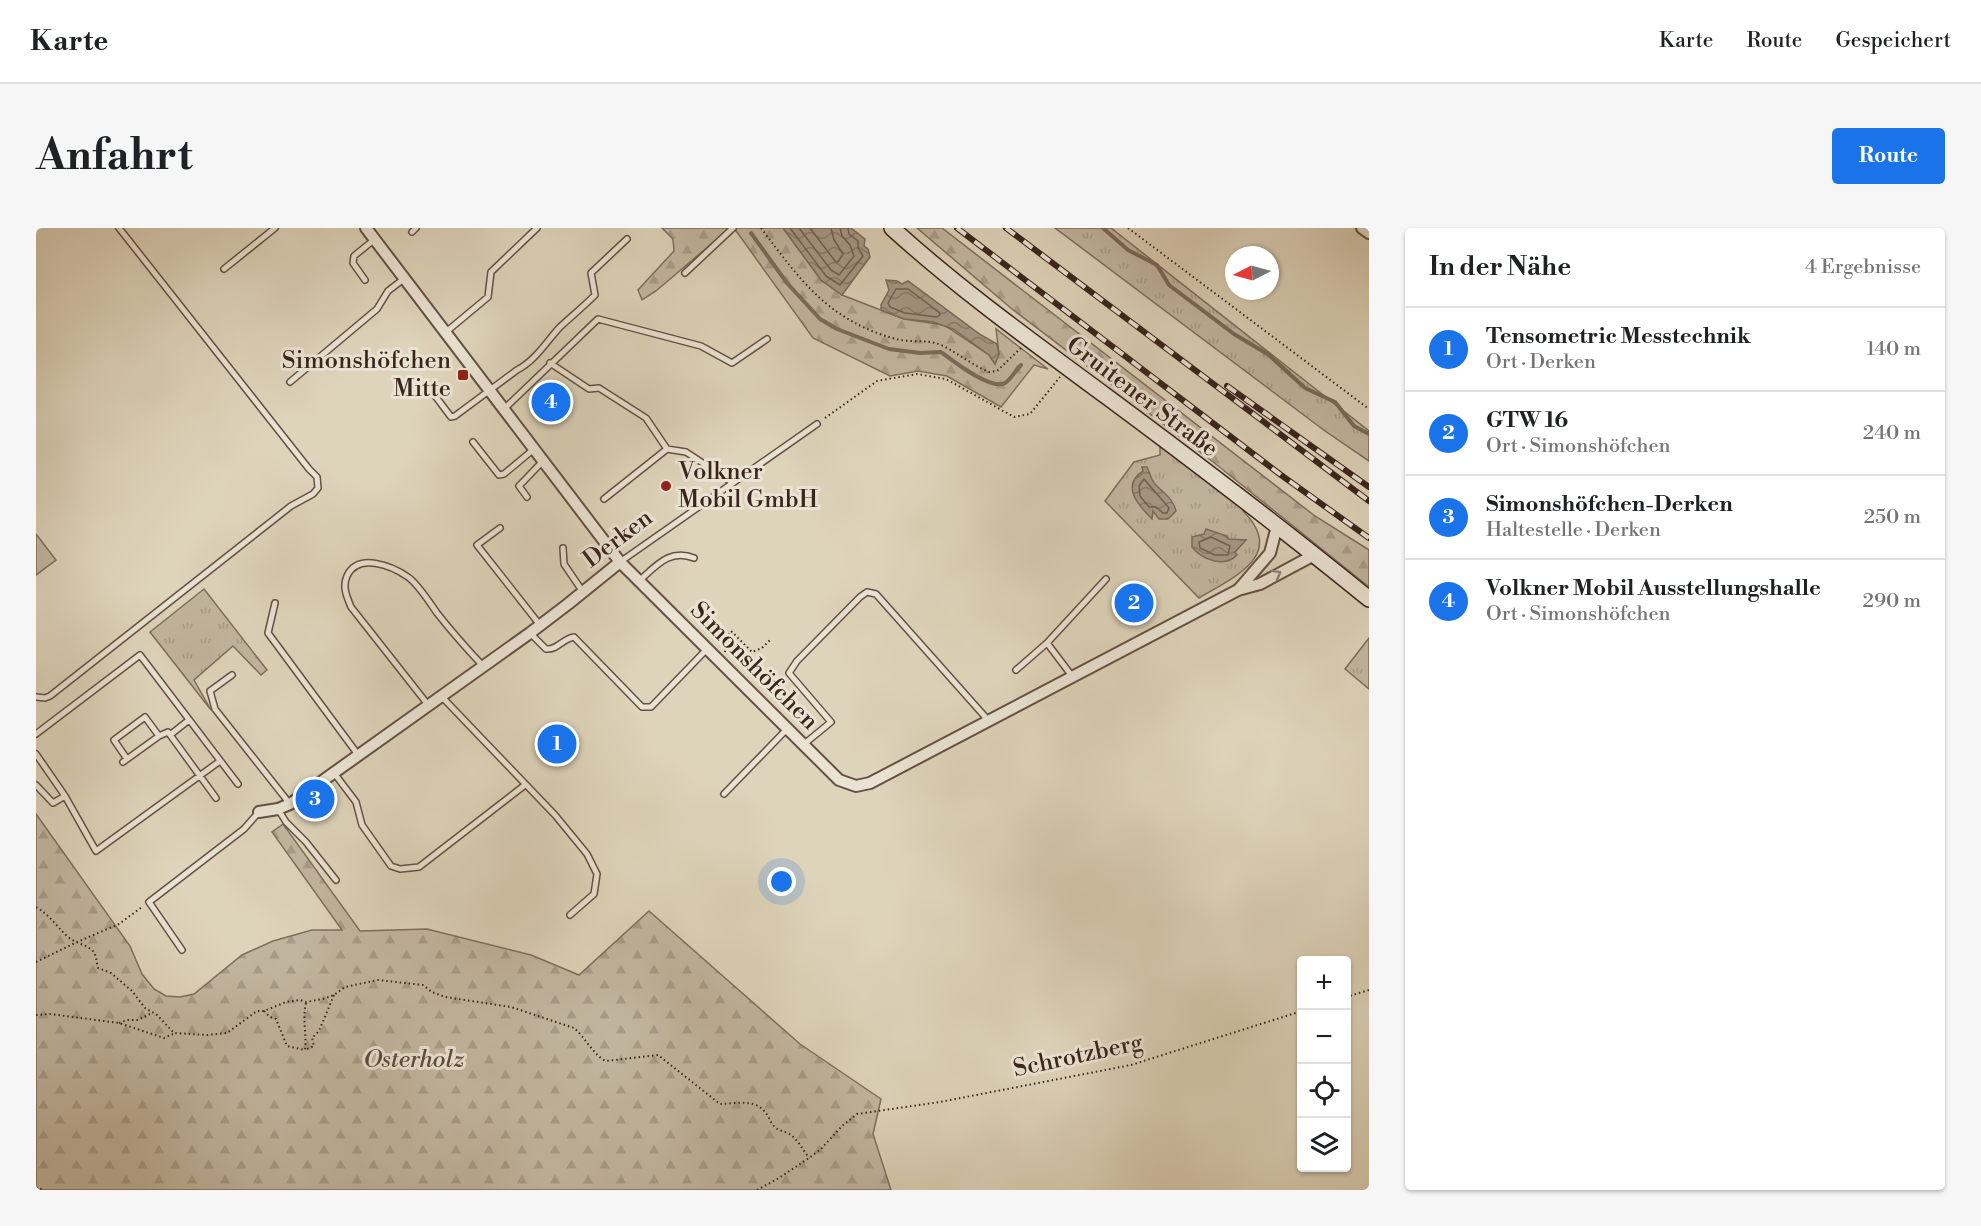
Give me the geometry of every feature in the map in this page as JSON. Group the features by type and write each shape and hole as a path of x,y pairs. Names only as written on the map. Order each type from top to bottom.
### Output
{"street":[{"name":"Simonshöfchen","path":"366,228 620,562 839,780 856,786 870,783 1238,590 1260,584 1314,555"},
{"name":"Gruitener Straße","path":"891,228 1029,341 1277,526 1369,599"},
{"path":"1362,228 1369,233"},
{"name":"Simonshöfchen","path":"1238,590 1270,553 1277,526"},
{"name":"Derken","path":"260,813 290,804 359,756 530,633 620,562"}],"lane":[{"path":"36,697 50,696 291,506 313,494 318,488 317,477 119,228"},
{"path":"224,269 275,228"},
{"path":"446,333 488,297 491,272 537,228"},
{"path":"685,273 733,228"},
{"path":"428,385 451,417 527,365 558,329 595,295 591,273 627,239"},
{"path":"365,280 353,262 354,256 375,240"},
{"path":"290,382 377,309 388,291 405,278"},
{"path":"504,409 598,319 701,346 732,363 767,339"},
{"path":"550,363 589,389 599,388 646,418 667,449 686,452 733,483"},
{"name":"Derken","path":"620,562 817,424"},
{"path":"473,442 499,475 504,474 534,449"},
{"path":"604,499 667,449"},
{"path":"527,497 519,486 543,461"},
{"path":"500,528 477,545 540,625"},
{"path":"563,548 564,564 583,592"},
{"path":"639,581 669,556 684,554 694,558"},
{"path":"429,706 351,607 345,594 345,584 347,575 354,567 364,562 373,562 410,578 454,635 483,666"},
{"path":"1016,670 1047,643 1106,579"},
{"path":"803,745 831,722 789,674 797,661 867,592 876,594 990,721"},
{"path":"275,603 268,633 359,756"},
{"path":"530,633 546,649 556,648 574,637 642,707 646,708 651,707 707,649"},
{"path":"1047,643 1073,678"},
{"path":"36,734 140,655 238,784"},
{"path":"232,675 210,691 215,709 290,804"},
{"path":"442,697 555,815 587,854 597,874 594,894 570,915"},
{"path":"159,736 146,717 114,740 125,760 168,732 216,798"},
{"path":"170,735 189,720"},
{"path":"724,794 787,729"},
{"path":"36,754 65,796 96,850 220,761"},
{"path":"334,773 356,802 362,825 391,866 400,869 419,867 525,785"},
{"path":"36,785 53,803 65,796"},
{"path":"279,809 286,822 306,842 336,880"},
{"path":"182,950 150,902 244,829 260,813"}],"path":[{"path":"761,228 804,283 832,310 863,327 897,340 939,344 989,372 997,370 1029,341"},
{"path":"1128,228 1369,410"},
{"path":"817,424 877,381 917,374 946,379 1014,417 1030,414 1067,368"},
{"path":"724,667 727,637 731,631 752,652 762,648 771,639"},
{"path":"36,962 75,942 119,924 150,902"},
{"path":"36,907 45,912 66,936 91,949 97,957 98,968 111,973 174,1033"},
{"path":"36,1015 50,1014 119,1023 164,1038 174,1033 207,1035 227,1033 257,1011 264,1011 286,1002 300,1000 306,1002 334,995 345,987 378,980 423,985 432,992 445,997 511,1007 574,1029 582,1034 600,1058 606,1060 658,1055 720,1104 737,1102 758,1106 765,1112 773,1126 788,1133 796,1140 809,1158 757,1190"},
{"path":"1351,996 1369,990"},
{"path":"264,1011 276,1019 287,1046 305,1050 314,1046 312,1038 319,1031 334,995"},
{"path":"305,1050 306,1002"},
{"path":"119,1023 138,1020 151,1013"},
{"name":"Schrotzberg","path":"809,1158 857,1114 940,1102 1131,1065 1297,1013"},
{"path":"36,1187 43,1190"}],"green space":[{"path":"662,228 730,228 656,291 642,300 638,290 674,251 673,239"},
{"path":"734,228 783,228 821,280 842,295 904,319 944,325 989,355 995,364 999,354 996,329 1048,369 1034,365 1001,407 947,376 918,371 890,376 813,338"},
{"path":"917,228 942,228 1315,516 1369,550 1369,587 1217,465 1012,309"},
{"path":"1055,228 1111,228 1369,431 1369,461 1325,431"},
{"path":"1160,442 1244,508 1243,511 1255,527 1260,540 1258,552 1251,563 1227,582 1199,598 1105,501 1134,462 1160,455"},
{"path":"36,534 56,560 36,575"},
{"path":"204,589 267,670 261,675 233,646 194,680 211,710 150,632"},
{"path":"1369,638 1369,689 1345,669"},
{"name":"Osterholz","path":"36,814 130,946 142,974 154,989 166,996 180,997 194,994 242,955 273,941 312,930 342,930 272,832 283,824 360,931 427,929 531,955 579,975 649,911 800,1044 881,1099 873,1134 891,1190 36,1190"}],"water":[{"path":"783,228 851,228 865,239 864,246 868,249 870,257 842,295 821,280"},
{"path":"886,280 902,284 908,281 981,335 997,344 999,354 995,364 989,355 953,329 933,322 904,319 881,310 881,305 889,290"},
{"path":"1142,467 1147,467 1154,482 1175,506 1176,511 1168,519 1159,519 1153,511 1152,519 1134,496 1133,483 1143,471"},
{"path":"1206,529 1227,536 1228,539 1246,540 1232,559 1214,561 1202,556 1192,547 1192,537 1204,534"}],"waterway":[{"path":"1103,228 1128,250 1157,265 1169,285 1234,334 1269,355 1305,388 1335,402 1354,426 1369,434"},
{"path":"751,233 787,283 820,319 837,329 889,349 920,353 941,352 972,374 991,383 1005,383 1021,365"}],"railway":[{"path":"957,228 1281,475 1369,538"},
{"path":"1006,228 1369,501"},
{"path":"1227,386 1369,487"}],"place":[{"name":"Simonshöfchen Mitte","path":"463,375"},
{"name":"Volkner Mobil Ausstellungshalle","path":"551,402"},
{"name":"Volkner Mobil GmbH","path":"666,486"},
{"name":"GTW 16","path":"1134,603"},
{"name":"Tensometric Messtechnik","path":"557,744"},
{"name":"Simonshöfchen-Derken","path":"315,799"}]}
